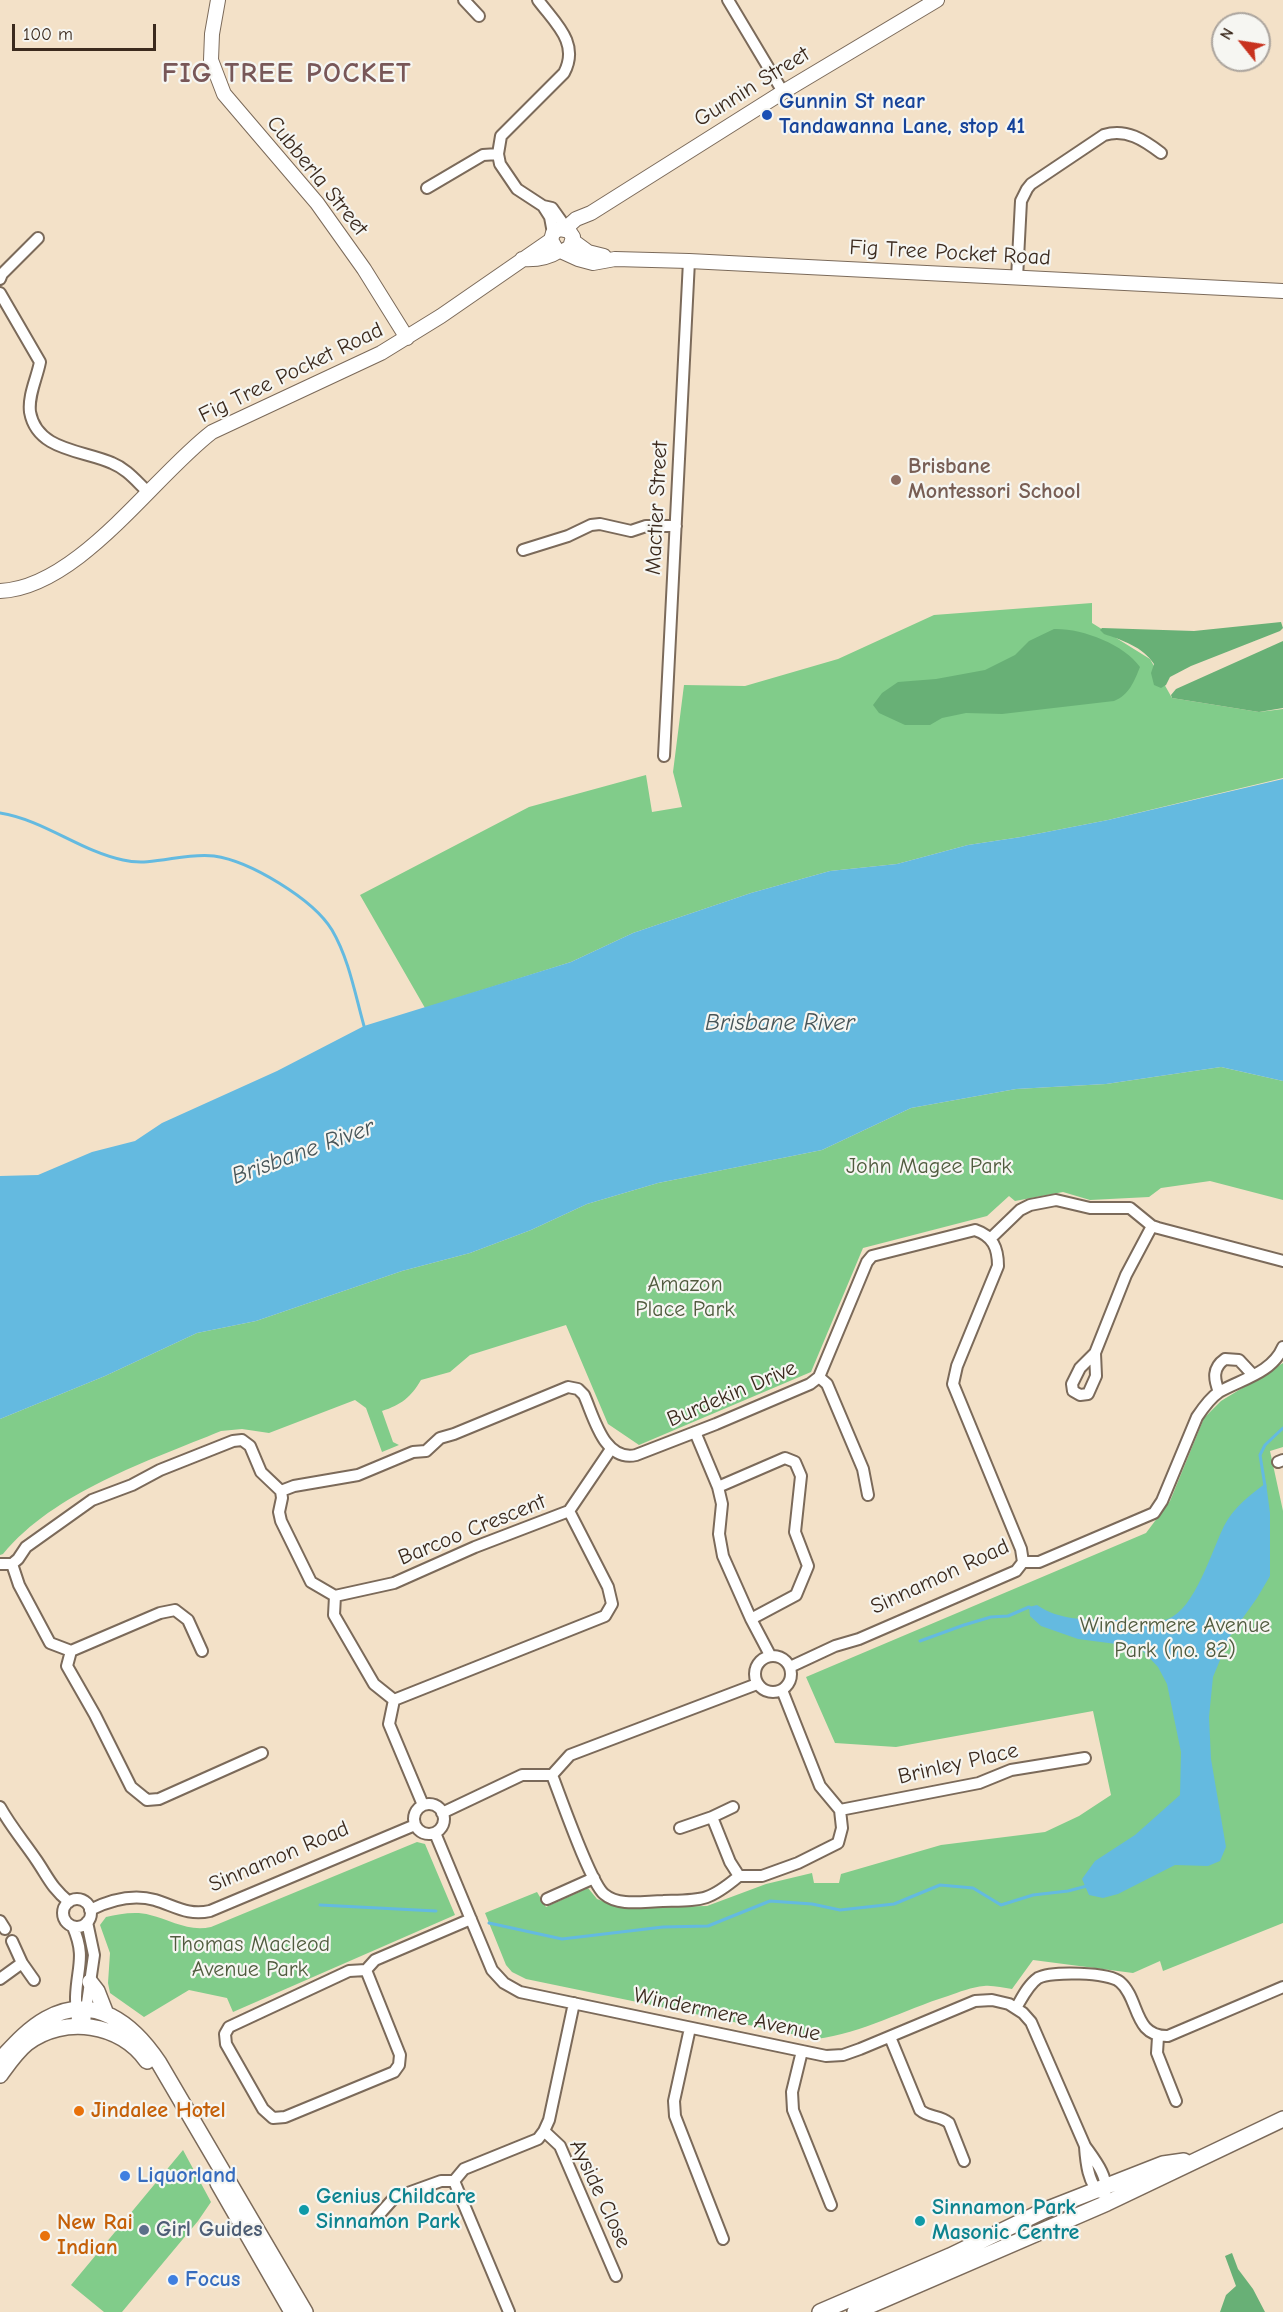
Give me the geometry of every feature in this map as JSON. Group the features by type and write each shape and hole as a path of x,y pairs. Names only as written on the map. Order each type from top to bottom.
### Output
{"main road":[{"path":"90,1982 97,1991 106,2013"},
{"path":"0,2060 38,2024 58,2014 81,2010 106,2013 120,2020 135,2032 156,2058 305,2312"},
{"path":"0,2075 20,2050 37,2037 59,2029 81,2026 99,2029 117,2035 130,2043 144,2056 292,2312"},
{"path":"820,2312 1104,2193 1166,2175 1283,2119"},
{"path":"855,2312 1163,2164 1199,2159"}],"street":[{"name":"Cubberla Street","path":"218,0 212,34 211,60 224,94 317,203 364,269 407,338"},
{"path":"464,0 476,13 482,0"},
{"path":"537,0 564,35 571,50 570,63 564,73 501,136 498,154 500,164 517,189 543,206 562,239"},
{"path":"728,0 783,92"},
{"name":"Gunnin Street","path":"562,239 591,213 783,92 937,0"},
{"path":"1017,278 1021,201 1031,184 1104,135 1114,132 1141,138 1161,153"},
{"path":"427,188 483,155 498,154"},
{"path":"1,275 38,238"},
{"name":"Fig Tree Pocket Road","path":"0,591 34,583 79,557 100,540 191,448 212,432 381,353 407,338 522,259 562,239 578,260 593,263 615,259 689,261 1283,291"},
{"name":"Mactier Street","path":"664,756 689,261"},
{"path":"0,293 40,362 31,396 30,411 35,428 46,441 113,463 124,469 148,492"},
{"path":"523,550 568,536 591,525 600,524 631,531 646,526 676,526"},
{"path":"1023,1562 1021,1548 953,1384 957,1366 998,1266 998,1254 991,1238 1020,1210 1030,1205 1056,1200 1090,1209 1130,1208 1152,1226 1283,1261"},
{"path":"1095,1353 1126,1275 1152,1226"},
{"name":"Burdekin Drive","path":"611,1449 628,1456 695,1432 810,1384 819,1377 867,1262 872,1256 968,1230 975,1230 991,1238"},
{"path":"1253,1375 1239,1360 1225,1359 1215,1371 1214,1378 1219,1392 1253,1375 1276,1361 1283,1347"},
{"path":"819,1377 827,1384 863,1469 868,1494"},
{"path":"281,1491 294,1486 358,1475 413,1452 426,1451 440,1438 568,1387 578,1389 584,1395 606,1444 611,1449 569,1511"},
{"name":"Sinnamon Road","path":"790,1667 835,1646 859,1639 1016,1572 1023,1562 1039,1562 1143,1519 1157,1510 1197,1417 1219,1392"},
{"path":"695,1432 718,1487 722,1504 720,1548 751,1619 770,1655"},
{"path":"0,1564 12,1564 26,1546 92,1500 132,1485 160,1470 233,1441 242,1440 250,1446 261,1472 281,1491 279,1512 281,1521 311,1582 335,1596 334,1615 374,1684 394,1700 389,1724 423,1806"},
{"path":"718,1487 785,1458 795,1462 801,1476 795,1532 808,1566 796,1595 751,1619"},
{"name":"Barcoo Crescent","path":"335,1596 394,1583 475,1547 569,1511 608,1587 612,1604 605,1616 394,1700"},
{"path":"12,1564 19,1585 50,1643 71,1651 160,1613 175,1610 188,1620 202,1651"},
{"path":"71,1651 68,1666 96,1715 131,1787 147,1800 159,1799 262,1753"},
{"path":"770,1655 782,1658 790,1667 790,1680 782,1690 771,1693 760,1688 754,1678 759,1661 770,1655"},
{"path":"442,1813 522,1775 552,1775 570,1755 757,1684"},
{"path":"552,1775 594,1878 604,1894 622,1902 702,1900 721,1890 739,1876 762,1876 798,1863 838,1843 842,1828 840,1810 820,1786 782,1690"},
{"name":"Brinley Place","path":"840,1810 979,1783 1011,1770 1084,1758"},
{"path":"432,1805 442,1813 443,1822 435,1833 423,1833 415,1825 415,1814 423,1806 432,1805"},
{"path":"0,1807 54,1889 69,1902"},
{"path":"680,1828 733,1807"},
{"path":"712,1817 730,1862 739,1876"},
{"name":"Sinnamon Road","path":"90,1910 117,1900 140,1897 189,1912 210,1911 415,1825"},
{"name":"Windermere Avenue","path":"435,1833 492,1970 504,1983 520,1992 826,2056 843,2055 975,2001 1001,2001 1016,2008"},
{"path":"547,1899 594,1878"},
{"path":"69,1902 81,1900 90,1910 87,1922 94,1954 90,1982 81,2010 81,2026"},
{"path":"69,1902 63,1914 67,1924 80,1927 87,1922"},
{"path":"366,1970 400,2055 399,2065 394,2072 296,2113 273,2118 263,2109 225,2044 225,2034 229,2027 349,1971 366,1970 375,1960 471,1919"},
{"path":"73,1927 79,1940 82,1960 76,1997 81,2010"},
{"path":"12,1941 22,1963 34,1980"},
{"path":"0,1979 22,1963"},
{"path":"1104,2193 1087,2165 1085,2146 1035,2030 1016,2008 1032,1984 1042,1977 1105,1975 1119,1980 1126,1988 1142,2025 1158,2037 1168,2036 1283,1987"},
{"path":"454,2181 464,2169 538,2139 544,2131 549,2120 574,2003"},
{"path":"690,2028 674,2101 675,2116 723,2240"},
{"path":"890,2037 920,2110 926,2115 944,2119 949,2123 964,2161"},
{"path":"1158,2037 1156,2053 1176,2101"},
{"path":"802,2051 792,2092 792,2110 831,2205"},
{"name":"Ayside Close","path":"544,2131 560,2146 616,2276"},
{"path":"377,2217 394,2199 441,2181 454,2181"},
{"path":"454,2181 509,2312"}],"green space":[{"path":"1092,603 1092,623 1150,659 1172,698 1259,712 1283,709 1283,778 1108,820 968,845 897,864 830,871 751,893 633,933 571,962 425,1008 360,895 529,807 646,775 652,812 682,807 673,772 684,685 745,686 838,659 934,615"},
{"path":"1281,622 1283,628 1280,631 1191,666 1170,677 1166,685 1161,688 1154,685 1151,673 1154,664 1144,653 1100,630 1102,628 1194,631"},
{"path":"1054,629 1077,631 1101,639 1124,651 1140,667 1127,692 1114,701 1002,714 966,713 942,718 930,725 905,725 879,713 873,705 882,693 898,682 936,679 985,670 1015,655 1029,641"},
{"path":"1283,641 1283,708 1259,712 1172,698 1171,695 1176,689"},
{"name":"Amazon Place Park","path":"1221,1067 1283,1081 1283,1200 1210,1181 1161,1188 1149,1197 1090,1200 1063,1192 1015,1201 1009,1196 987,1216 863,1248 811,1372 639,1445 608,1424 566,1325 470,1355 450,1372 421,1380 405,1400 382,1411 393,1442 399,1445 382,1452 366,1408 355,1400 269,1433 242,1429 221,1431 133,1467 75,1496 48,1513 0,1555 0,1419 105,1376 197,1333 256,1321 402,1271 470,1253 531,1230 587,1204 658,1183 822,1150 911,1108 1016,1089 1106,1084"},
{"name":"Windermere Avenue Park (no. 82)","path":"1283,1363 1283,1447 1270,1451 1283,1511 1283,1923 1163,1971 1160,1961 1133,1973 1033,1960 1012,1989 987,1986 970,1989 850,2032 816,2039 526,1979 512,1972 506,1965 485,1913 537,1892 546,1907 588,1888 597,1899 621,1908 707,1906 766,1884 812,1873 814,1883 839,1883 841,1874 941,1845 1045,1832 1079,1816 1111,1795 1093,1711 896,1747 835,1743 806,1677 1146,1533 1170,1501 1204,1418 1221,1401"},
{"name":"Thomas Macleod Avenue Park","path":"417,1842 425,1844 455,1915 233,2012 227,1998 189,1990 144,2017 110,1993 108,1983 110,1953 100,1925 106,1917 139,1913 187,1927 211,1927"},
{"path":"183,2150 211,2202 198,2221 122,2312 104,2312 71,2285"},
{"path":"1232,2253 1238,2269 1253,2289 1265,2312 1220,2312 1226,2295 1236,2286 1225,2256"}],"water":[{"name":"Brisbane River","path":"1283,779 1283,1081 1221,1067 1106,1084 1016,1089 911,1108 822,1150 658,1183 587,1204 531,1230 470,1253 402,1271 256,1321 197,1333 105,1376 0,1419 0,1176 38,1175 92,1152 135,1141 162,1123 277,1071 364,1026 571,962 633,933 751,893 830,871 897,864 968,845 1108,820"},
{"path":"1266,1483 1270,1513 1270,1576 1230,1636 1213,1677 1209,1717 1211,1759 1226,1847 1220,1861 1208,1866 1175,1865 1118,1894 1103,1898 1089,1895 1082,1879 1095,1861 1135,1835 1180,1795 1181,1752 1167,1684 1158,1667 1139,1647 1078,1639 1041,1626 1030,1616 1029,1607 1037,1605 1064,1617 1083,1619 1150,1621 1168,1619 1178,1613 1194,1592 1232,1513"}],"waterway":[{"path":"0,813 32,822 92,850 123,860 146,862 191,856 214,856 229,859 262,873 311,906 332,930 347,965 364,1026"},
{"path":"1265,1486 1260,1455 1265,1445 1283,1428"},
{"path":"920,1641 991,1617 1008,1616 1029,1607 1032,1609"},
{"path":"489,1923 562,1939 663,1927 708,1926 770,1901 812,1904 840,1910 894,1904 940,1885 973,1888 1001,1905 1033,1895 1068,1891 1087,1886"},
{"path":"320,1905 436,1911"}],"place":[{"name":"Gunnin St near Tandawanna Lane, stop 41","path":"767,115"},
{"name":"Brisbane Montessori School","path":"896,480"},
{"name":"Jindalee Hotel","path":"79,2111"},
{"name":"Liquorland","path":"125,2176"},
{"name":"Genius Childcare Sinnamon Park","path":"304,2210"},
{"name":"Sinnamon Park Masonic Centre","path":"920,2221"},
{"name":"Girl Guides","path":"144,2230"},
{"name":"New Rai Indian","path":"45,2236"},
{"name":"Focus","path":"173,2280"}],"district":[{"name":"FIG TREE POCKET","path":"287,74"}],"park label":[{"name":"John Magee Park","path":"929,1167"}]}
